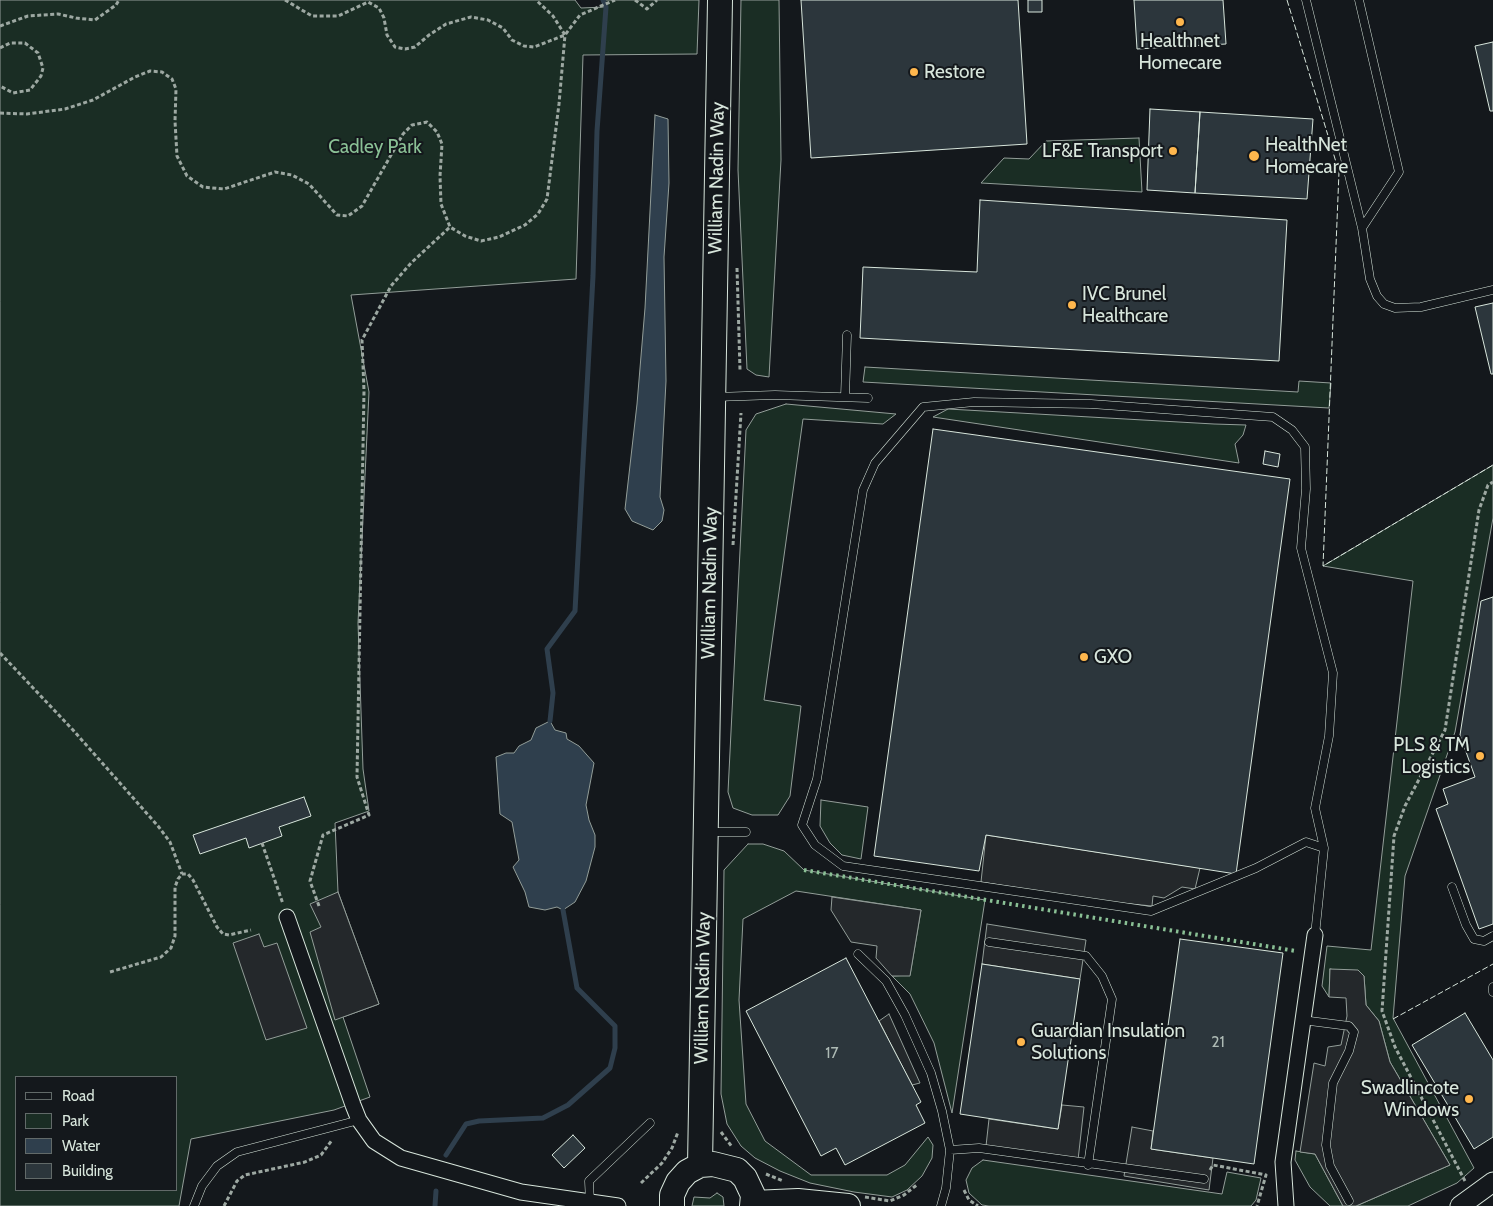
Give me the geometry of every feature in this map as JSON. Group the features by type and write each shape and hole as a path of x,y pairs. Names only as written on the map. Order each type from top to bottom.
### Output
{"main road":[{"name":"William Nadin Way","path":"700,1165 720,0"},
{"path":"672,1206 672,1195 678,1182 687,1172 700,1165 714,1164 737,1170 750,1187 753,1205 855,1201"}],"street":[{"path":"287,917 359,1120 374,1141 401,1158 521,1192 537,1201 618,1206"},
{"path":"1286,1206 1283,1162 1315,935"},
{"path":"1466,1202 1493,1182"}],"lane":[{"path":"1306,0 1362,228 1370,279 1377,296 1384,304 1395,308 1421,307 1493,290"},
{"path":"1359,0 1399,172 1362,228"},
{"path":"845,397 847,335"},
{"path":"714,397 775,395 868,398"},
{"path":"1315,935 1324,848 1315,808 1329,736 1333,673 1300,548 1306,489 1305,447 1292,430 1273,417 1090,404 974,402 924,407 875,464 863,490 817,779 802,825 814,845 843,866 1151,911 1256,868 1306,842 1324,848"},
{"path":"705,832 746,832"},
{"path":"1452,887 1466,925 1474,939 1484,941 1493,936"},
{"path":"989,942 1086,956 1102,976 1112,999 1088,1165"},
{"path":"858,954 886,981 919,1044 942,1111 950,1150 946,1188 941,1206"},
{"path":"1493,987 1493,992"},
{"path":"1302,1020 1349,1026 1354,1032 1349,1051 1333,1083 1326,1145 1330,1166 1349,1201"},
{"path":"194,1206 202,1186 217,1166 237,1152 359,1120"},
{"path":"590,1203 589,1181 650,1123"},
{"path":"950,1150 979,1148 1204,1180"}],"path":[{"path":"0,26 28,16 58,14 95,20 116,5 119,0"},
{"path":"285,0 312,16 338,16 368,2 379,8 384,18 387,35 394,47 405,49 415,47 428,35 446,24 470,17 488,20 503,28 512,40 524,46 534,46 564,35 580,15 615,0"},
{"path":"0,113 27,114 65,108 93,100 150,71 162,72 172,79 176,88 175,121 178,156 187,176 203,187 224,189 275,172 292,175 309,184 336,215 348,216 362,206 403,134 412,125 428,122 437,132 442,144 441,204 450,227 465,236 481,241 499,237 525,225 538,214 548,199 556,133 564,35 553,16 536,0"},
{"path":"635,0 647,9 657,0"},
{"path":"0,48 10,43 25,43 38,52 43,68 42,76 30,90 22,93 1,89"},
{"path":"319,906 310,881 323,835 369,815 357,777 364,391 362,340 391,286 411,263 450,227"},
{"path":"1466,1202 1395,1047 1382,1012 1394,836 1405,806 1445,730 1479,510 1488,485 1493,482"},
{"path":"0,653 158,826 170,842 182,874"},
{"path":"262,843 287,917"},
{"path":"110,972 161,957 171,948 175,936 175,887 178,878 182,874 188,874 193,880 217,927 223,934 229,935 251,930"},
{"path":"224,1206 236,1181 245,1175 305,1162 322,1155 338,1126"},
{"path":"719,1126 724,1138 733,1150"},
{"path":"641,1184 662,1163 672,1148 678,1132"},
{"path":"1204,1180 1213,1165 1266,1175 1257,1206"},
{"path":"759,1171 791,1184"},
{"path":"855,1201 890,1201 904,1195 918,1184"},
{"path":"964,1190 969,1200 978,1206"}],"green space":[{"name":"Cadley Park","path":"0,0 575,0 581,8 605,7 603,0 699,0 697,54 583,55 576,279 351,295 369,392 358,623 363,769 369,811 335,823 338,892 379,1004 343,1017 370,1097 334,1110 191,1139 179,1206 0,1206"},
{"path":"741,0 779,0 781,160 769,377 756,375 747,369 738,170"},
{"path":"1139,138 1142,192 981,183 1004,158 1029,159 1046,141"},
{"path":"865,367 1298,392 1299,381 1331,383 1329,408 863,382"},
{"path":"786,404 896,414 883,424 803,419 764,700 801,706 790,796 778,815 752,815 733,808 728,792 746,430 756,414"},
{"path":"948,409 1246,425 1243,435 1235,444 1239,463 933,417"},
{"path":"1493,465 1493,518 1455,732 1405,876 1393,1018 1474,1168 1457,1183 1408,1206 1356,1206 1450,1165 1390,1062 1379,1021 1366,1005 1364,976 1330,969 1329,997 1322,986 1327,946 1371,950 1413,581 1323,566"},
{"path":"821,800 868,807 861,859 842,855 830,843 820,826"},
{"path":"748,844 763,844 784,851 804,870 985,900 952,1113 934,1043 910,994 892,976 910,975 921,910 796,891 743,919 739,1000 746,1104 765,1141 811,1175 887,1175 905,1165 928,1137 933,1145 932,1158 922,1176 907,1190 892,1197 810,1183 780,1171 755,1158 741,1146 727,1124 721,1094 724,870"},
{"path":"1296,1151 1315,1154 1343,1206 1330,1206 1310,1187 1295,1160"},
{"path":"983,1160 1222,1194 1227,1172 1261,1178 1256,1200 1251,1206 989,1206 982,1205 969,1193 966,1180 972,1168"},
{"path":"717,1193 723,1197 724,1206 692,1206 694,1197 710,1198"}],"shaded area":[{"path":"986,835 1200,868 1195,889 1182,887 1164,898 1153,896 1152,906 1100,901 981,882"},
{"path":"338,892 379,1004 335,1020 310,932 321,927 310,904"},
{"path":"832,897 921,910 910,976 892,976 876,958 877,946 851,942 831,910"},
{"path":"987,924 1086,940 1080,979 982,964"},
{"path":"259,934 264,947 277,943 307,1028 266,1040 233,943"},
{"path":"1330,969 1358,970 1364,976 1366,1005 1379,1021 1390,1062 1450,1165 1356,1206 1343,1206 1315,1154 1300,1152 1314,1063 1325,1066 1328,1047 1341,1045 1347,1016 1346,998 1329,997"},
{"path":"889,1014 920,1083 912,1085 879,1021"},
{"path":"1062,1105 1084,1107 1078,1160 986,1146 989,1119 1058,1129"},
{"path":"1132,1127 1153,1131 1151,1149 1213,1158 1209,1190 1124,1176"}],"water":[{"path":"655,115 668,119 669,183 664,257 666,381 660,497 664,510 662,521 653,530 632,521 625,509 637,404 645,308"},
{"path":"550,721 555,730 566,733 567,739 579,746 594,763 586,805 595,835 595,847 586,881 575,902 563,910 557,907 545,910 529,907 525,892 513,867 519,860 512,822 500,814 496,757 506,753 514,753 519,746 531,740 536,728"}],"building":[{"name":"Restore","path":"801,0 1018,0 1027,144 811,158"},
{"path":"1028,0 1042,0 1042,12 1028,12"},
{"name":"Healthnet Homecare","path":"1134,0 1223,0 1226,44 1137,49"},
{"path":"1493,42 1493,111 1490,111 1475,46"},
{"name":"LF&E Transport","path":"1150,109 1200,112 1195,193 1147,190"},
{"name":"HealthNet Homecare","path":"1200,112 1313,119 1307,199 1195,193"},
{"name":"IVC Brunel Healthcare","path":"980,200 1287,220 1279,361 860,338 863,267 977,272"},
{"path":"1493,303 1493,374 1491,374 1475,307"},
{"name":"GXO","path":"933,429 1290,479 1236,874 986,835 979,871 874,856"},
{"path":"1265,451 1280,454 1278,467 1263,464"},
{"name":"PLS & TM Logistics","path":"1493,597 1493,924 1479,929 1436,809 1448,804 1443,789 1475,777 1460,735 1481,601"},
{"path":"304,797 311,816 279,827 282,836 249,848 246,838 200,854 193,835"},
{"path":"1180,939 1283,953 1254,1164 1151,1149"},
{"path":"846,958 921,1102 916,1105 925,1123 845,1165 836,1148 821,1156 746,1011"},
{"name":"Guardian Insulation Solutions","path":"982,964 1080,979 1058,1129 960,1114"},
{"name":"Swadlincote Windows","path":"1465,1013 1493,1060 1493,1137 1474,1149 1412,1045"},
{"path":"573,1135 585,1148 564,1168 552,1155"}],"waterway":[{"path":"550,721 553,693 547,649 575,611 593,276 597,131 606,7 603,0"},
{"path":"446,1155 466,1124 479,1121 543,1118 568,1105 610,1068 615,1048 615,1026 577,988 563,910"},
{"path":"435,1206 436,1191"}],"hedge":[{"path":"804,870 1296,951"}],"fence":[{"path":"1287,0 1339,172 1323,566 1493,465"},
{"path":"1393,1019 1493,964"}],"place":[{"name":"Healthnet Homecare","path":"1180,22"},
{"name":"Restore","path":"914,72"},
{"name":"LF&E Transport","path":"1173,151"},
{"name":"HealthNet Homecare","path":"1254,156"},
{"name":"IVC Brunel Healthcare","path":"1072,305"},
{"name":"GXO","path":"1084,657"},
{"name":"PLS & TM Logistics","path":"1480,756"},
{"name":"Guardian Insulation Solutions","path":"1021,1042"},
{"name":"Swadlincote Windows","path":"1469,1099"}]}
